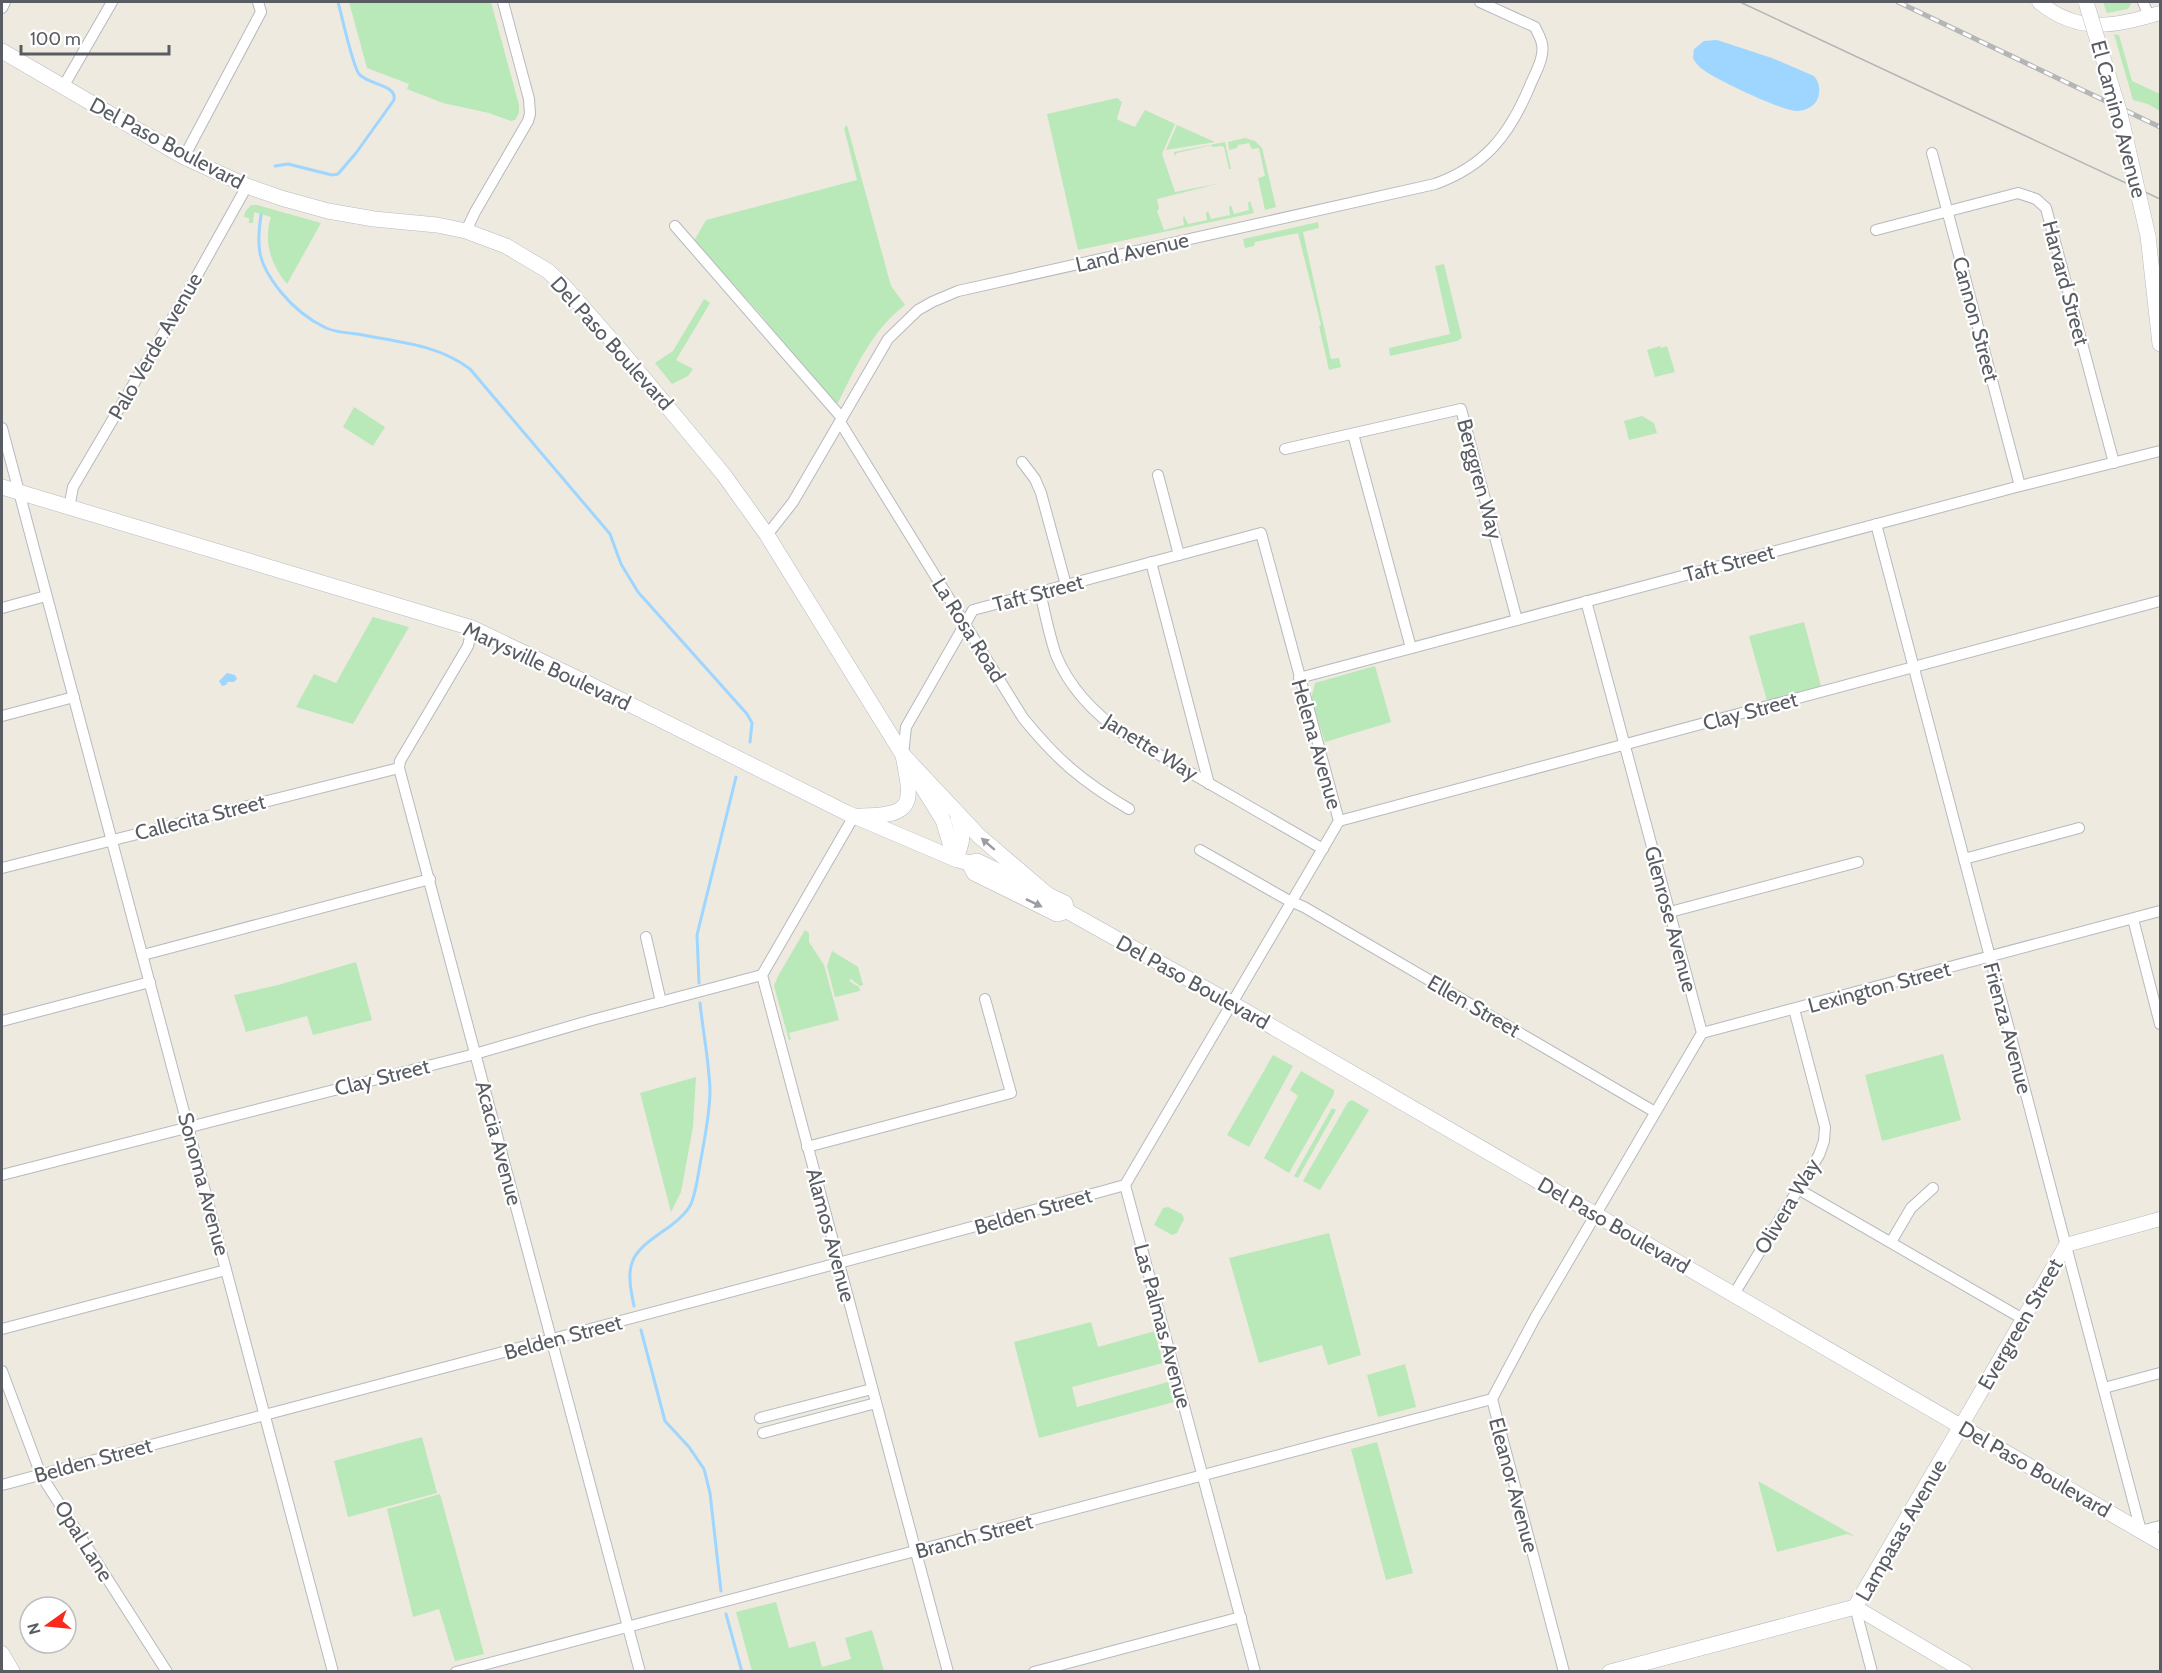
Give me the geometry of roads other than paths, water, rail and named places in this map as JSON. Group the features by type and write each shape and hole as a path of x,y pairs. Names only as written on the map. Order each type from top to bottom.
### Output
{"main road":[{"name":"El Camino Avenue","path":"2086,2 2120,114 2148,236 2160,344"},
{"name":"Del Paso Boulevard","path":"2,51 184,157 247,186 289,201 345,214 466,231 518,251 548,271 565,287 702,448 767,535 903,755 979,837 1048,895"},
{"name":"Marysville Boulevard","path":"2,487 472,628 854,816 962,861 974,873 1047,909 1058,914 1067,910 1065,903 977,861 962,861"},
{"path":"854,816 885,816 902,809 910,791 903,755"},
{"path":"903,755 943,820 962,861"},
{"path":"957,815 963,830 962,861"},
{"name":"Del Paso Boulevard","path":"1067,910 2160,1542"},
{"name":"Lampasas Avenue","path":"1856,1607 1961,1426"},
{"path":"1610,1671 1856,1607"}],"street":[{"path":"2,8 5,2"},
{"path":"63,87 112,2"},
{"path":"184,157 261,12 258,2"},
{"path":"466,231 530,114 529,99 503,2"},
{"name":"Land Avenue","path":"767,535 784,515 880,351 895,331 918,310 945,296 968,289 1421,187 1456,175 1489,153 1507,131 1519,110 1541,58 1543,45 1535,27 1480,2"},
{"path":"2039,2 2062,17 2086,25 2098,26 2155,15"},
{"path":"2143,2 2155,15"},
{"name":"Cannon Street","path":"1932,153 2020,486"},
{"name":"Palo Verde Avenue","path":"69,508 73,487 247,186"},
{"name":"Harvard Street","path":"1876,230 2018,193 2036,199 2046,208 2114,462"},
{"name":"La Rosa Road","path":"675,226 841,420 1023,718 1040,740 1079,778 1129,809"},
{"name":"Berggren Way","path":"1285,449 1461,409 1517,620"},
{"name":"Sonoma Avenue","path":"2,428 333,1671"},
{"path":"1353,434 1411,648"},
{"name":"Taft Street","path":"1299,678 2020,486 2160,451"},
{"path":"1022,462 1035,479 1041,493 1066,585"},
{"path":"1158,475 1179,555"},
{"name":"Frienza Avenue","path":"1876,525 2141,1531"},
{"name":"Taft Street","path":"903,755 906,727 973,610 1261,532"},
{"name":"Helena Avenue","path":"1233,1004 1339,821 1261,532"},
{"path":"1151,562 1209,784"},
{"name":"Janette Way","path":"1040,592 1056,653 1066,675 1095,712 1125,735 1323,849"},
{"path":"2,608 46,596"},
{"name":"Glenrose Avenue","path":"1586,601 1702,1033"},
{"name":"Clay Street","path":"1339,821 2160,601"},
{"path":"399,768 400,761 468,646 472,628"},
{"path":"2,716 74,697"},
{"name":"Callecita Street","path":"2,868 399,768"},
{"name":"Acacia Avenue","path":"399,768 640,1671"},
{"path":"762,975 854,816"},
{"path":"1964,859 2079,828"},
{"path":"1200,850 1286,899 1293,900"},
{"path":"1670,912 1858,862"},
{"path":"143,955 430,879"},
{"name":"Ellen Street","path":"1293,900 1655,1112"},
{"name":"Lexington Street","path":"1702,1033 2160,911"},
{"path":"2133,919 2160,1024"},
{"path":"646,937 661,1002"},
{"name":"Clay Street","path":"2,1175 475,1054 762,975"},
{"name":"Alamos Avenue","path":"762,975 948,1671"},
{"path":"2,1021 150,982"},
{"path":"807,1147 1011,1094 985,999"},
{"path":"1125,1185 1233,1004"},
{"name":"Olivera Way","path":"1734,1294 1819,1155 1825,1134 1794,1009"},
{"path":"1596,1214 1702,1033"},
{"name":"Belden Street","path":"2,1485 265,1414 552,1341 1125,1185"},
{"name":"Las Palmas Avenue","path":"1125,1185 1255,1671"},
{"path":"1891,1242 1911,1208 1933,1188"},
{"path":"1798,1189 2023,1319"},
{"name":"Eleanor Avenue","path":"1564,1671 1492,1399 1535,1318 1596,1214"},
{"name":"Evergreen Street","path":"1961,1426 2066,1245 2160,1219"},
{"path":"2,1329 226,1270"},
{"name":"Opal Lane","path":"2,1371 41,1474 167,1671"},
{"path":"2104,1388 2160,1373"},
{"path":"760,1418 872,1389"},
{"name":"Branch Street","path":"456,1671 1492,1399"},
{"path":"763,1433 876,1403"},
{"path":"774,1414 777,1429"},
{"path":"2141,1531 2160,1526"},
{"path":"1856,1607 1965,1671"},
{"name":"Lampasas Avenue","path":"1856,1607 1872,1671"},
{"path":"1034,1671 1240,1617"},
{"path":"2,1653 13,1671"}],"water":[{"path":"1717,40 1772,58 1814,76 1819,88 1817,101 1804,110 1788,109 1709,74 1693,58 1694,49 1704,41"},
{"path":"227,673 235,675 237,679 222,686 219,681"}],"waterway":[{"path":"275,166 288,164 332,175 338,174 394,100 391,91 363,78 356,69 338,2"},
{"path":"261,215 259,247 263,264 280,291 307,317 333,330 430,349 470,369 610,534 621,564 638,592 747,714 752,723 750,742"},
{"path":"699,983 697,935 736,777"},
{"path":"634,1306 630,1278 634,1259 646,1244 684,1214 691,1204 696,1187 707,1124 710,1090 700,1003"},
{"path":"641,1330 665,1421 689,1447 704,1469 710,1493 721,1591"},
{"path":"726,1614 742,1672"}],"tram line":[{"path":"1740,2 2160,199"}],"railway":[{"path":"1898,2 2160,127"}]}
